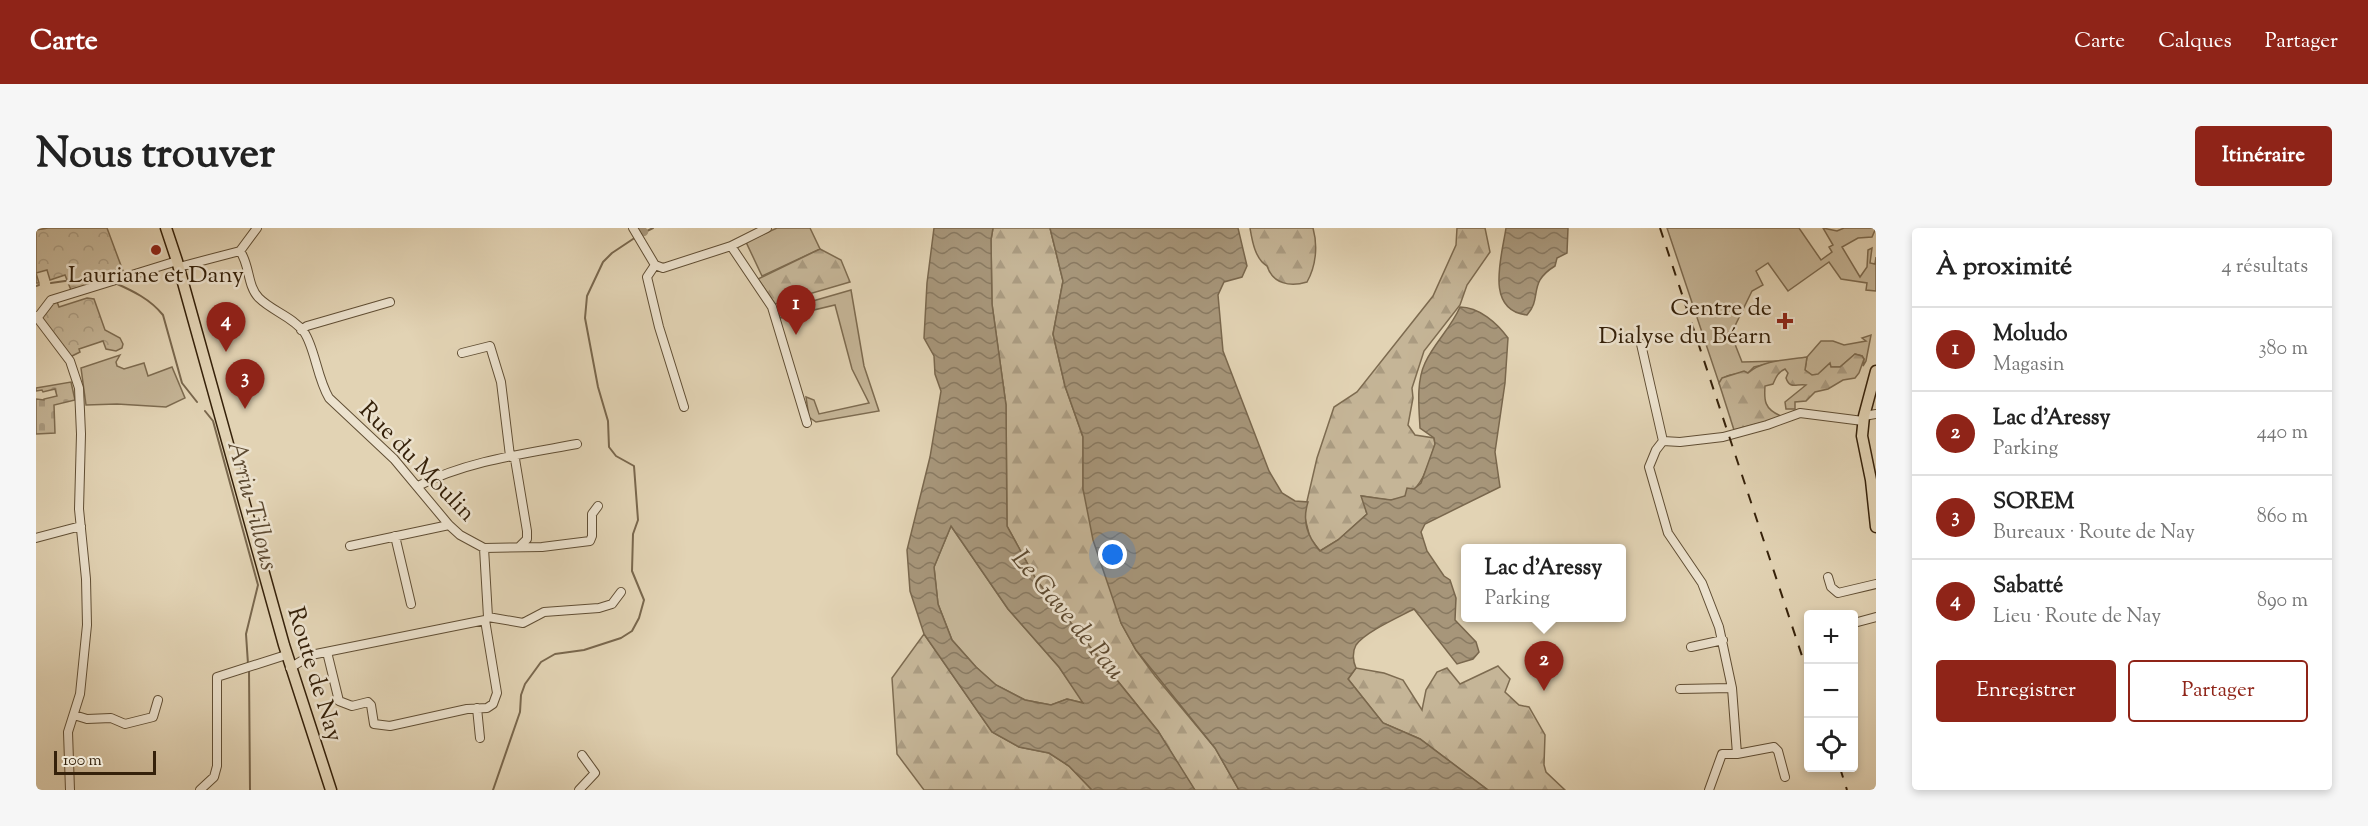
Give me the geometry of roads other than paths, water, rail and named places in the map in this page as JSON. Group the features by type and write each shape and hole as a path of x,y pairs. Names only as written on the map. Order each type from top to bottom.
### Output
{"main road":[{"name":"Route de Nay","path":"166,228 178,264 286,655 330,788"},
{"path":"1876,371 1864,418 1863,451 1871,480 1876,527"}],"street":[{"path":"69,790 68,732 80,694 87,625 86,579 79,509 81,434 79,388 70,361 37,316 51,300 178,264 240,252 257,228"},
{"path":"633,229 655,265 663,268 731,246 767,228"},
{"path":"731,246 772,307 807,423"},
{"path":"240,252 244,257 253,291 260,299 302,330 307,326 390,302"},
{"path":"655,265 647,277 659,327 684,407"},
{"name":"Rue du Moulin","path":"302,330 305,333 322,387 329,398 394,459 460,536 484,548 487,619 497,693 493,704 487,708 477,708"},
{"path":"1641,344 1663,441"},
{"path":"462,353 490,346 501,382 510,456"},
{"path":"1663,441 1680,442 1723,436 1767,425 1800,413 1864,418 1876,414"},
{"path":"1663,441 1656,450 1649,467 1668,533 1702,583 1723,640 1732,688 1737,754"},
{"path":"418,486 436,477 510,456 577,444"},
{"path":"510,456 515,459 527,535 539,547"},
{"path":"484,548 539,547 590,541 592,514 598,506"},
{"path":"350,546 449,525"},
{"path":"36,538 81,526"},
{"path":"519,548 527,535"},
{"path":"395,536 411,604"},
{"path":"1828,577 1831,587 1838,593 1876,584"},
{"path":"290,668 311,655 487,619 523,623 544,612 599,608 612,604 621,592"},
{"path":"1858,622 1876,617"},
{"path":"1691,647 1723,640"},
{"path":"327,652 339,701 352,706 368,702 371,705 374,724 390,726 477,708 480,738"},
{"path":"200,790 214,777 217,766 217,677 286,655"},
{"path":"1680,689 1732,688"},
{"path":"74,715 87,719 111,718 125,724 153,717 158,700"},
{"path":"1709,790 1722,754 1737,754 1774,747 1778,751 1785,777"},
{"path":"579,790 595,773 582,755"}],"water":[{"path":"934,228 993,228 991,240 992,304 1006,405 1007,526 1037,581 1158,731 1195,790 1092,790 1069,766 1049,753 1019,747 992,732 924,634 910,591 907,550 930,457 941,391 935,374 934,356 924,338 927,283","holes":["951,526 1008,609 1059,667 1083,703 1067,699 1051,705 1025,700 996,685 952,640 938,604 934,567"]},
{"path":"1050,228 1238,228 1247,266 1242,277 1224,282 1218,295 1223,351 1269,471 1282,493 1295,501 1308,502 1307,528 1320,551 1338,540 1367,514 1361,496 1391,500 1405,496 1407,488 1414,489 1421,483 1435,444 1434,438 1420,428 1420,378 1429,356 1460,307 1481,313 1499,327 1508,338 1505,383 1495,452 1500,487 1425,524 1421,532 1427,551 1444,576 1450,580 1456,598 1455,620 1476,642 1479,652 1473,659 1457,664 1414,609 1360,640 1354,651 1356,668 1348,679 1383,723 1420,739 1488,790 1239,790 1215,748 1136,650 1121,623 1093,540 1083,489 1083,437 1065,386 1053,334 1063,281"},
{"path":"1506,228 1568,228 1567,253 1557,258 1555,266 1541,278 1532,308 1527,315 1514,311 1505,303 1500,293 1500,267"}],"waterway":[{"path":"641,228 644,232"},
{"path":"641,234 653,228"},
{"path":"493,790 520,712 521,695 525,684 541,662 555,654 584,650 621,638 632,631 639,618 644,600 632,571 633,534 638,520 634,466 616,456 609,447 608,421 598,387 585,318 587,296 603,262 636,237"},
{"name":"Arriu Tillous","path":"51,283 100,276 107,279"},
{"name":"Arriu Tillous","path":"115,283 135,292 163,315 182,383 197,402"},
{"name":"Arriu Tillous","path":"205,411 213,421 258,585 246,634 248,664"},
{"name":"Arriu Tillous","path":"249,670 250,790"}],"railway":[{"path":"1660,228 1805,664"},
{"path":"1841,772 1847,790"}],"place":[{"name":"Lauriane et Dany","path":"156,250"},
{"name":"Centre de Dialyse du Béarn","path":"1785,321"},
{"name":"Moludo","path":"796,335"},
{"name":"Sabatté","path":"226,352"},
{"name":"SOREM","path":"245,409"},
{"name":"Lac d'Aressy","path":"1544,691"}],"water label":[{"name":"Le Gave de Pau","path":"1069,614"}]}
